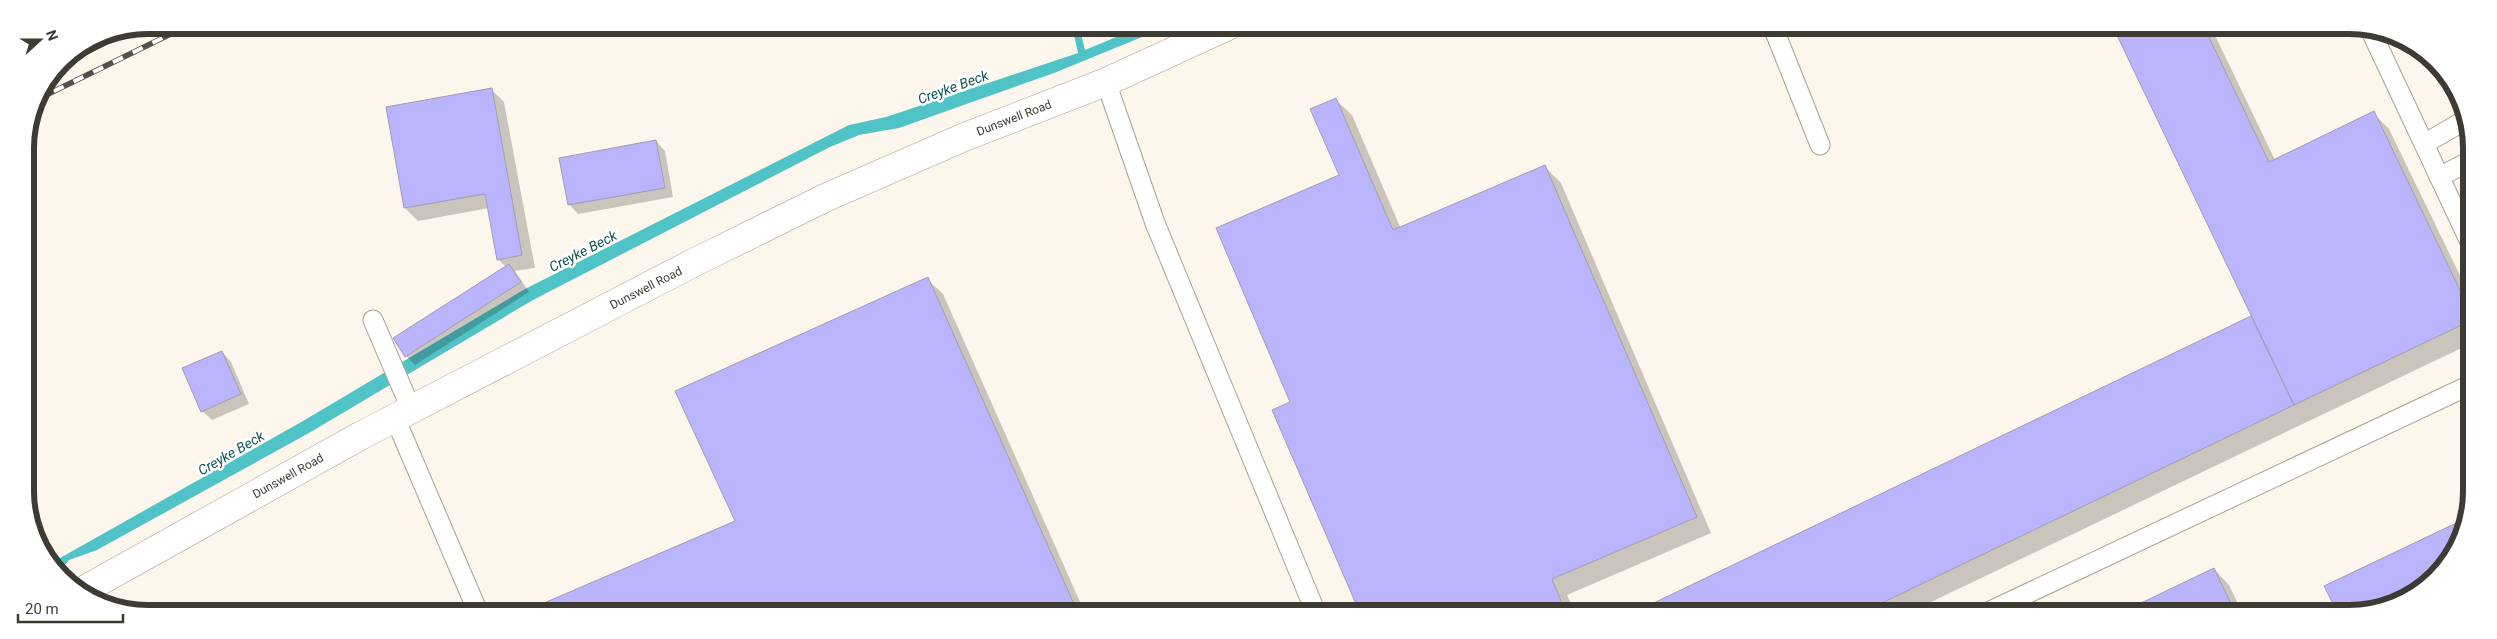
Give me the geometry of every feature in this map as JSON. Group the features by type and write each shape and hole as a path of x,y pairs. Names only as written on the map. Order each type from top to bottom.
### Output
{"street":[{"name":"Dunswell Road","path":"88,588 402,404 828,197 967,136 1106,82 1211,34"}],"lane":[{"path":"1776,34 1820,145"},
{"path":"2374,37 2463,227"},
{"path":"1106,82 1155,223 1313,605"},
{"path":"2424,144 2460,123"},
{"path":"2440,177 2463,165"},
{"path":"373,320 388,355 402,404 475,605"},
{"path":"2003,605 2463,388"}],"water":[{"path":"1074,34 1081,34 1085,50 1124,34 1149,34 1054,73 899,128 859,135 830,147 533,300 309,433 97,550 69,560 63,567 56,560 303,421 525,289 849,125 886,117 1078,53"}],"building":[{"path":"2116,34 2207,34 2269,162 2374,111 2463,296 2463,324 2294,405"},
{"path":"492,88 522,255 497,260 485,194 404,208 386,107"},
{"path":"1336,98 1393,230 1545,165 1697,517 1552,579 1563,605 1357,605 1272,410 1290,402 1216,228 1339,175 1310,109"},
{"path":"656,140 665,188 568,205 559,158"},
{"path":"509,264 521,282 405,357 393,338"},
{"path":"928,277 1074,605 539,605 735,521 675,391"},
{"path":"2251,316 2294,405 1878,605 1650,605"},
{"path":"222,351 241,394 201,412 182,368"},
{"path":"2459,522 2455,535 2440,561 2419,582 2393,597 2371,603 2334,605 2324,586"},
{"path":"2214,568 2232,605 2137,605"}],"railway":[{"path":"48,94 171,34"},
{"path":"85,53 108,41"}],"water label":[{"name":"Creyke Beck","path":"953,87"},
{"name":"Creyke Beck","path":"583,251"},
{"name":"Creyke Beck","path":"231,453"}]}
